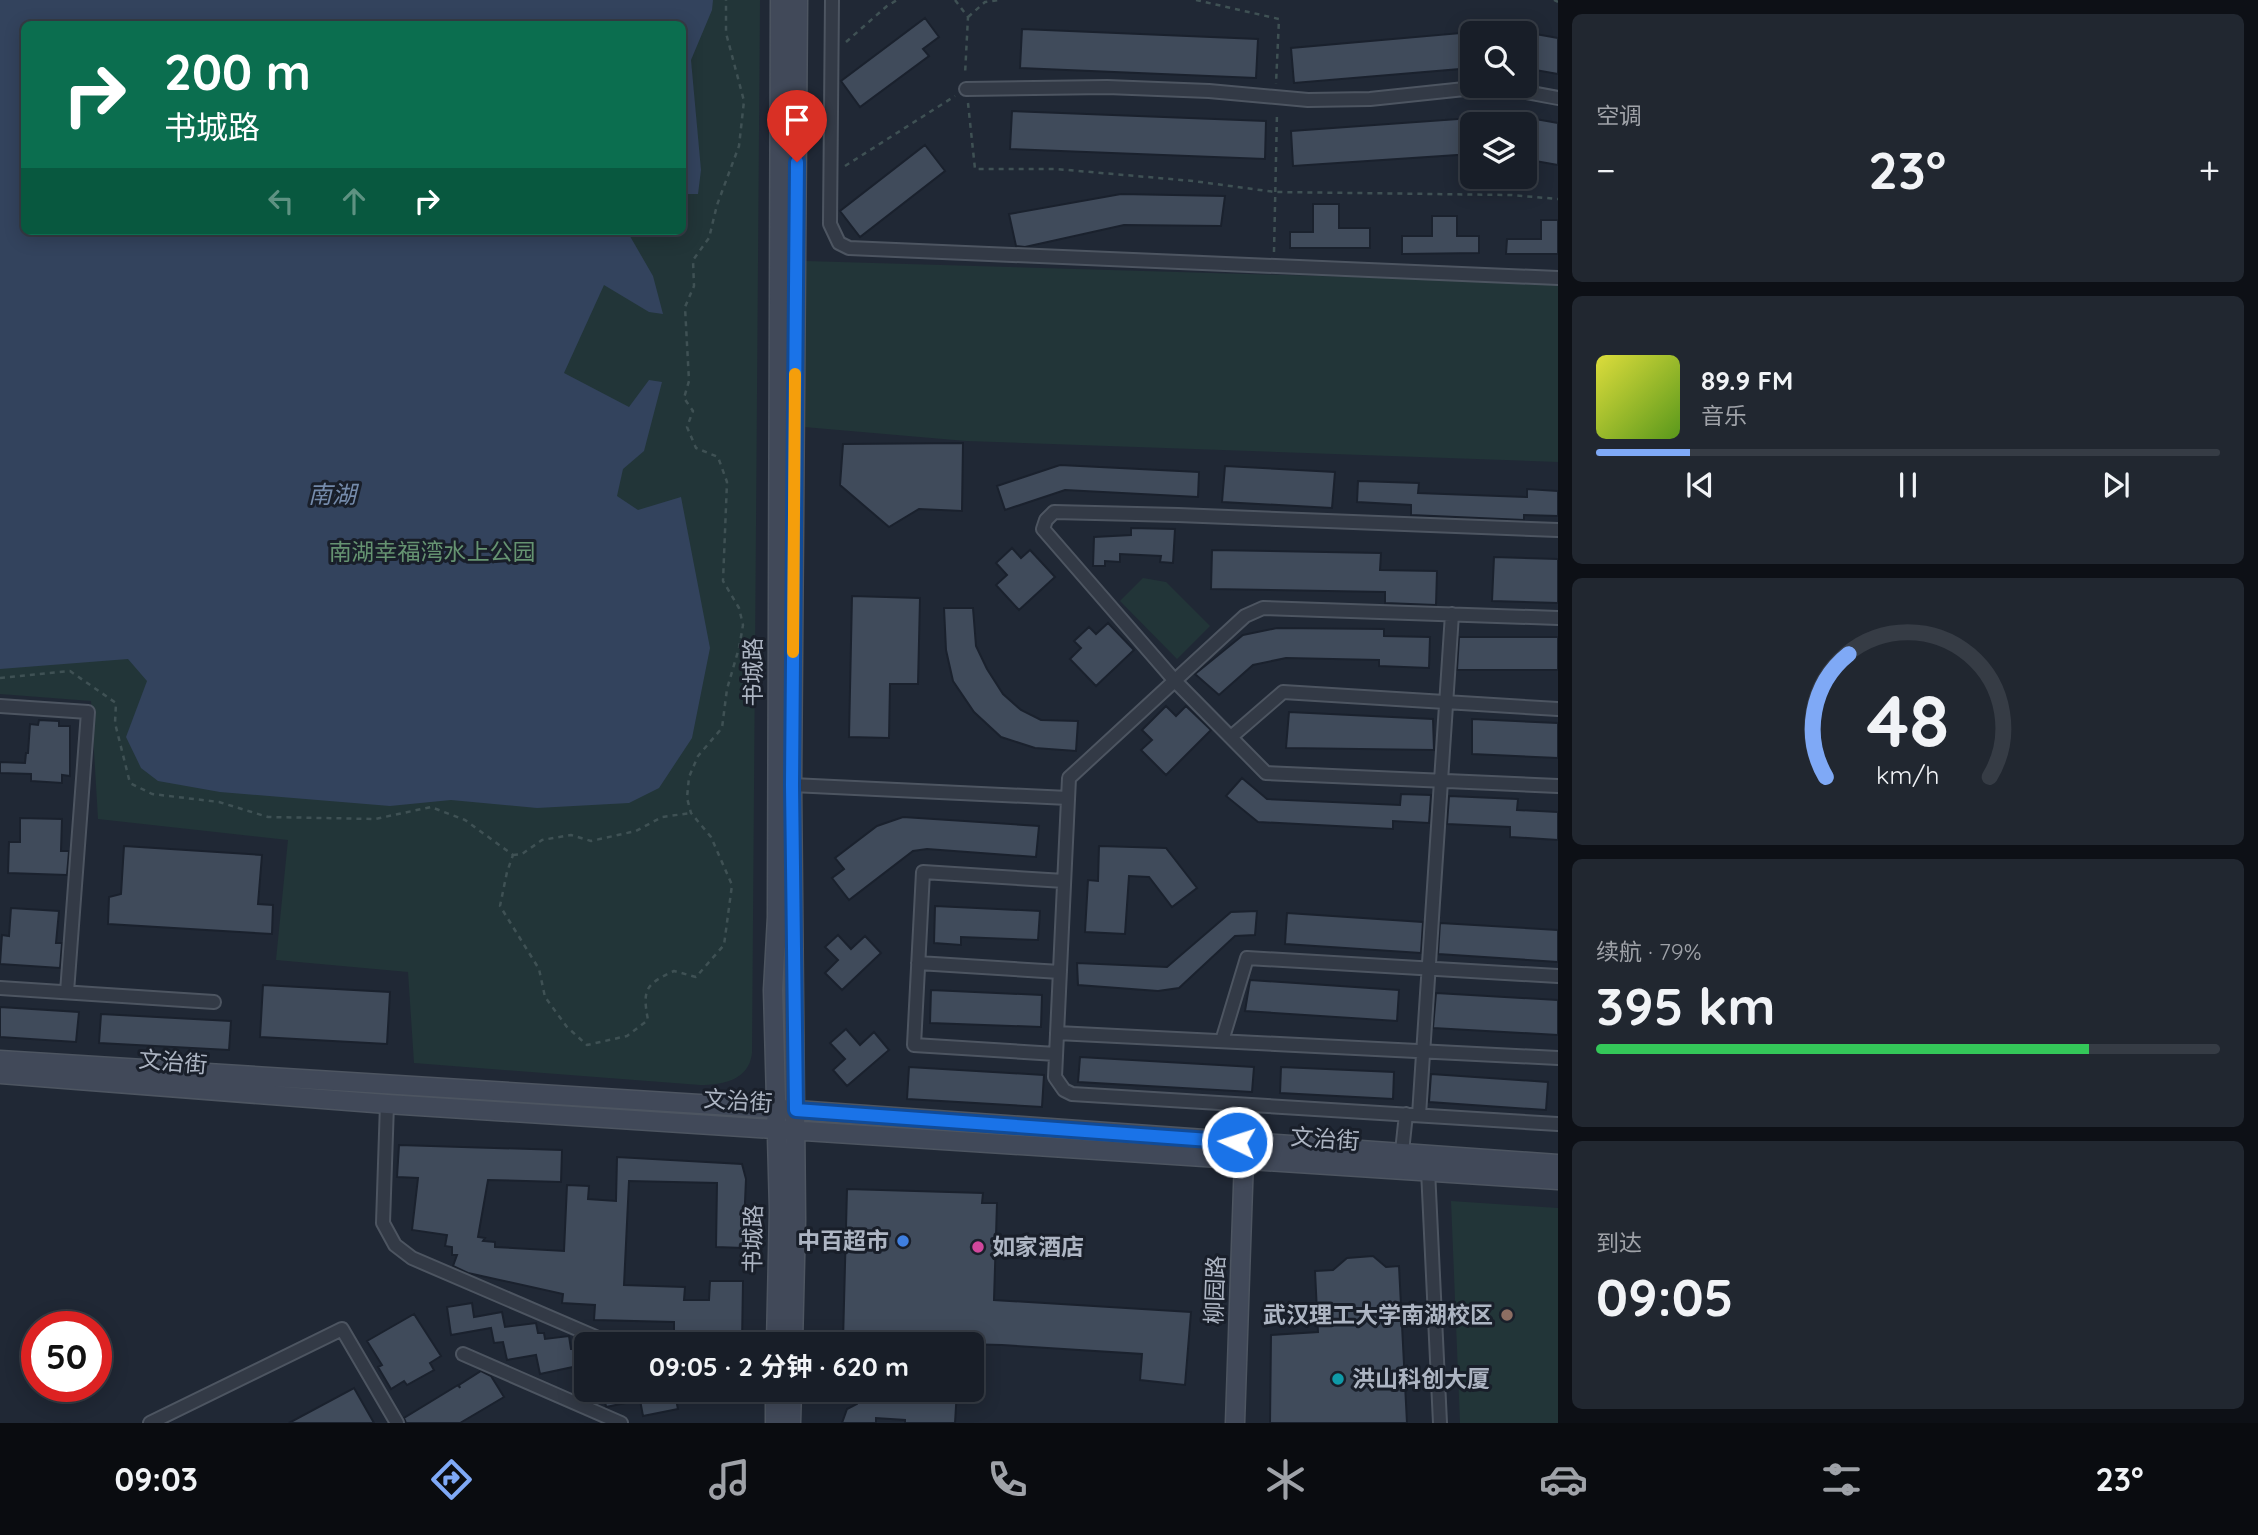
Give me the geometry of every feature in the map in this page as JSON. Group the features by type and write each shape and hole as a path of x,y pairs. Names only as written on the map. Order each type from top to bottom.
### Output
{"main road":[{"name":"书城路","path":"776,1332 779,1210 773,990 777,917 780,0"},
{"name":"书城路","path":"793,1332 796,1110 792,785 798,0"},
{"name":"文治街","path":"0,1060 796,1110 1401,1161 1428,1170 1558,1180"},
{"name":"文治街","path":"0,1074 387,1104 1244,1158 1558,1164"},
{"name":"柳园路","path":"1235,1423 1244,1158"},
{"path":"775,1402 775,1423"},
{"path":"791,1423 792,1402"}],"street":[{"path":"832,0 830,224 839,243 849,248 1558,278"},
{"path":"966,89 1107,87 1209,91 1308,100 1370,99 1493,86 1558,98"},
{"path":"1558,530 1178,514 1054,512 1046,520 1043,529 1175,681 1266,773 1558,786"},
{"path":"1558,618 1264,608 1245,616 1069,778 1055,1077 1064,1090 1072,1094 1558,1124"},
{"path":"1401,1161 1423,1051 1452,614"},
{"path":"1231,737 1283,692 1558,709"},
{"path":"0,706 88,712 67,992"},
{"path":"792,785 1069,798"},
{"path":"1056,1054 914,1045 923,872 1064,881"},
{"path":"1222,1041 1247,958 1558,976"},
{"path":"918,963 1060,972"},
{"path":"0,988 214,1002"},
{"path":"1057,1033 1558,1058"},
{"path":"387,1104 383,1223 395,1245 412,1258 584,1332"},
{"path":"1428,1170 1440,1423"},
{"path":"150,1423 342,1329 397,1423"},
{"path":"463,1354 621,1423"}],"path":[{"path":"513,855 500,905 539,969 545,998 567,1027 587,1045 627,1036 648,1020 644,999 653,981 674,971 696,977 724,946 732,885 711,837 691,813 687,798 689,777 698,756 722,727 727,689 740,649 743,625 739,608 723,581 727,482 718,457 695,448 687,427 693,411 684,398 689,381 685,307 694,286 693,260 709,238 717,205 739,146 744,101 726,33 726,0"},
{"path":"832,55 897,0"},
{"path":"955,0 968,17 965,78 975,169 1056,169 1193,181 1275,192 1511,195 1558,199"},
{"path":"968,17 985,2 999,0"},
{"path":"1196,0 1279,19 1275,59 1275,266"},
{"path":"830,176 966,89"},
{"path":"0,678 71,671 116,703 115,723 130,783 152,794 219,802 268,817 375,819 431,807 465,820 513,855 522,854 542,840 571,835 591,841 636,831 662,817 691,813"}],"green space":[{"name":"南湖","path":"0,0 760,0 752,1053 746,1069 726,1082 700,1085 414,1063 408,972 276,960 288,840 98,819 91,701 0,694"},
{"path":"806,261 1558,283 1558,462 966,441 804,427"},
{"path":"1143,578 1166,582 1210,626 1177,659 1120,601"},
{"name":"武汉理工大学南湖校区","path":"1451,1201 1558,1208 1558,1423 1460,1423"}],"water":[{"name":"南湖","path":"0,0 713,0 712,10 691,60 701,170 698,194 686,194 686,21 21,21 21,235 629,235 653,276 663,314 649,312 604,285 564,373 629,407 649,380 662,382 644,451 623,469 617,496 638,510 681,497 710,648 692,738 659,788 629,803 537,808 451,800 390,806 220,792 158,781 141,768 126,737 147,681 128,659 0,669"}],"building":[{"path":"925,18 939,37 923,49 929,56 860,107 841,81"},
{"path":"1022,29 1258,39 1256,78 1020,68"},
{"path":"1460,33 1460,69 1294,83 1291,48"},
{"path":"1537,34 1558,38 1558,74 1537,70"},
{"path":"1012,111 1266,121 1265,159 1010,149"},
{"path":"1460,119 1460,155 1293,166 1291,131"},
{"path":"1537,119 1558,123 1558,165 1537,161"},
{"path":"925,145 945,171 860,237 840,211"},
{"path":"1121,194 1225,196 1221,226 1124,225 1025,247 1016,246 1009,214"},
{"path":"1313,204 1339,204 1339,228 1370,228 1370,248 1290,248 1290,232 1313,232"},
{"path":"1432,216 1457,216 1457,236 1479,236 1479,253 1402,254 1402,236 1432,236"},
{"path":"1541,220 1558,220 1558,254 1506,254 1507,239 1541,239"},
{"path":"963,443 962,511 919,509 889,527 840,485 843,444"},
{"path":"1060,465 1199,472 1198,497 1065,490 1005,510 997,486"},
{"path":"1225,466 1335,472 1332,508 1222,502"},
{"path":"1358,481 1419,483 1418,493 1527,497 1527,489 1558,491 1558,516 1524,515 1524,520 1411,515 1411,505 1357,502"},
{"path":"1131,528 1175,529 1173,563 1160,562 1161,556 1120,554 1120,562 1105,561 1105,566 1093,566 1094,537 1131,535"},
{"path":"1012,548 1021,558 1030,550 1055,577 1019,610 996,585 1007,575 996,563"},
{"path":"1212,550 1381,553 1380,570 1437,571 1436,605 1385,603 1385,592 1211,589"},
{"path":"1494,557 1558,559 1558,603 1492,601"},
{"path":"852,596 920,598 918,684 890,684 889,738 849,737"},
{"path":"944,608 973,608 976,646 1003,694 1021,710 1041,720 1078,721 1076,751 1035,748 1001,737 974,712 953,681 946,650"},
{"path":"1108,623 1134,650 1096,686 1070,659 1081,648 1074,641 1089,627 1096,634"},
{"path":"1277,628 1384,629 1384,636 1430,637 1429,668 1379,666 1379,660 1286,658 1253,665 1219,695 1195,674 1243,635"},
{"path":"1459,637 1558,637 1558,670 1457,670"},
{"path":"1166,706 1176,716 1186,706 1211,730 1166,775 1141,750 1152,740 1142,730"},
{"path":"1289,712 1433,719 1434,750 1286,748"},
{"path":"1472,719 1558,723 1558,758 1472,754"},
{"path":"39,720 59,721 59,726 70,726 70,776 62,775 62,783 31,781 31,774 0,773 0,762 25,763 30,724 38,725"},
{"path":"1242,778 1267,799 1400,805 1401,794 1431,795 1429,823 1393,821 1393,829 1258,822 1226,796"},
{"path":"1449,796 1518,799 1517,810 1558,812 1558,840 1510,837 1510,827 1447,824"},
{"path":"903,817 1039,826 1036,857 927,849 913,851 849,900 832,878 844,869 835,858 877,826"},
{"path":"20,818 62,819 61,851 69,851 67,875 8,873 9,842 20,842"},
{"path":"124,846 262,855 258,904 273,905 272,934 108,924 109,897 121,894"},
{"path":"1099,846 1166,848 1197,888 1172,907 1149,877 1129,876 1125,934 1085,932 1088,880 1098,881"},
{"path":"935,906 1040,911 1038,940 961,937 961,945 934,943"},
{"path":"11,908 59,911 56,943 62,943 60,968 0,964 2,935 9,936"},
{"path":"1257,911 1255,935 1235,936 1179,988 1158,991 1078,985 1077,963 1167,967 1231,912"},
{"path":"1287,913 1423,922 1421,953 1285,944"},
{"path":"1440,923 1558,930 1558,962 1438,954"},
{"path":"838,935 851,949 865,936 881,953 842,990 825,973 838,960 825,947"},
{"path":"1250,980 1399,990 1397,1021 1245,1011"},
{"path":"263,985 390,992 387,1044 260,1037"},
{"path":"931,990 1042,995 1041,1027 930,1023"},
{"path":"1436,993 1558,1000 1558,1035 1433,1028"},
{"path":"0,1007 79,1012 76,1042 0,1037"},
{"path":"101,1014 231,1021 229,1050 99,1043"},
{"path":"846,1029 860,1045 874,1032 889,1050 847,1086 833,1070 845,1059 830,1043"},
{"path":"1080,1057 1254,1067 1252,1092 1078,1082"},
{"path":"909,1067 1044,1075 1042,1107 907,1099"},
{"path":"1281,1067 1394,1072 1393,1099 1280,1093"},
{"path":"1431,1074 1548,1082 1546,1110 1429,1102"},
{"path":"399,1145 562,1150 561,1182 488,1180 478,1237 485,1238 483,1241 495,1242 495,1247 564,1251 567,1185 589,1186 588,1199 616,1201 617,1157 742,1164 746,1179 743,1248 716,1247 717,1183 629,1181 624,1285 685,1287 684,1300 709,1300 710,1281 743,1281 742,1332 674,1332 674,1322 594,1320 595,1305 562,1303 563,1294 468,1273 453,1266 457,1255 452,1255 452,1247 445,1246 447,1235 412,1230 418,1178 397,1177"},
{"path":"847,1189 983,1193 982,1203 997,1203 994,1300 1191,1312 1185,1385 1140,1380 1142,1354 984,1345 984,1332 843,1332"},
{"name":"洪山科创大厦","path":"1373,1256 1386,1267 1399,1266 1407,1423 1270,1423 1271,1335 1318,1332 1315,1271 1333,1270 1347,1258"},
{"path":"472,1303 474,1317 502,1312 505,1327 536,1323 538,1333 544,1333 545,1339 569,1336 571,1349 574,1349 574,1373 573,1367 540,1374 536,1355 507,1360 503,1342 494,1343 491,1328 451,1335 447,1307"},
{"path":"414,1314 441,1356 430,1363 434,1370 407,1385 404,1381 391,1389 378,1367 382,1365 367,1341"},
{"path":"481,1371 491,1376 504,1397 460,1423 406,1423 404,1418 458,1385 460,1388 459,1385"},
{"path":"354,1388 374,1423 289,1423"},
{"path":"605,1402 630,1402 606,1407"},
{"path":"640,1402 677,1402 678,1409 643,1416"},
{"path":"956,1402 955,1423 905,1423 905,1420 876,1418 876,1423 842,1423 847,1409 857,1404"}],"slow traffic":[{"path":"793,652 795,374"}],"place":[{"name":"中百超市","path":"903,1241"},
{"name":"如家酒店","path":"978,1247"},
{"name":"武汉理工大学南湖校区","path":"1507,1315"},
{"name":"洪山科创大厦","path":"1338,1379"}],"route":[{"path":"797,162 792,785 796,1110 1237,1142"}],"park label":[{"name":"南湖幸福湾水上公园","path":"432,552"}]}
